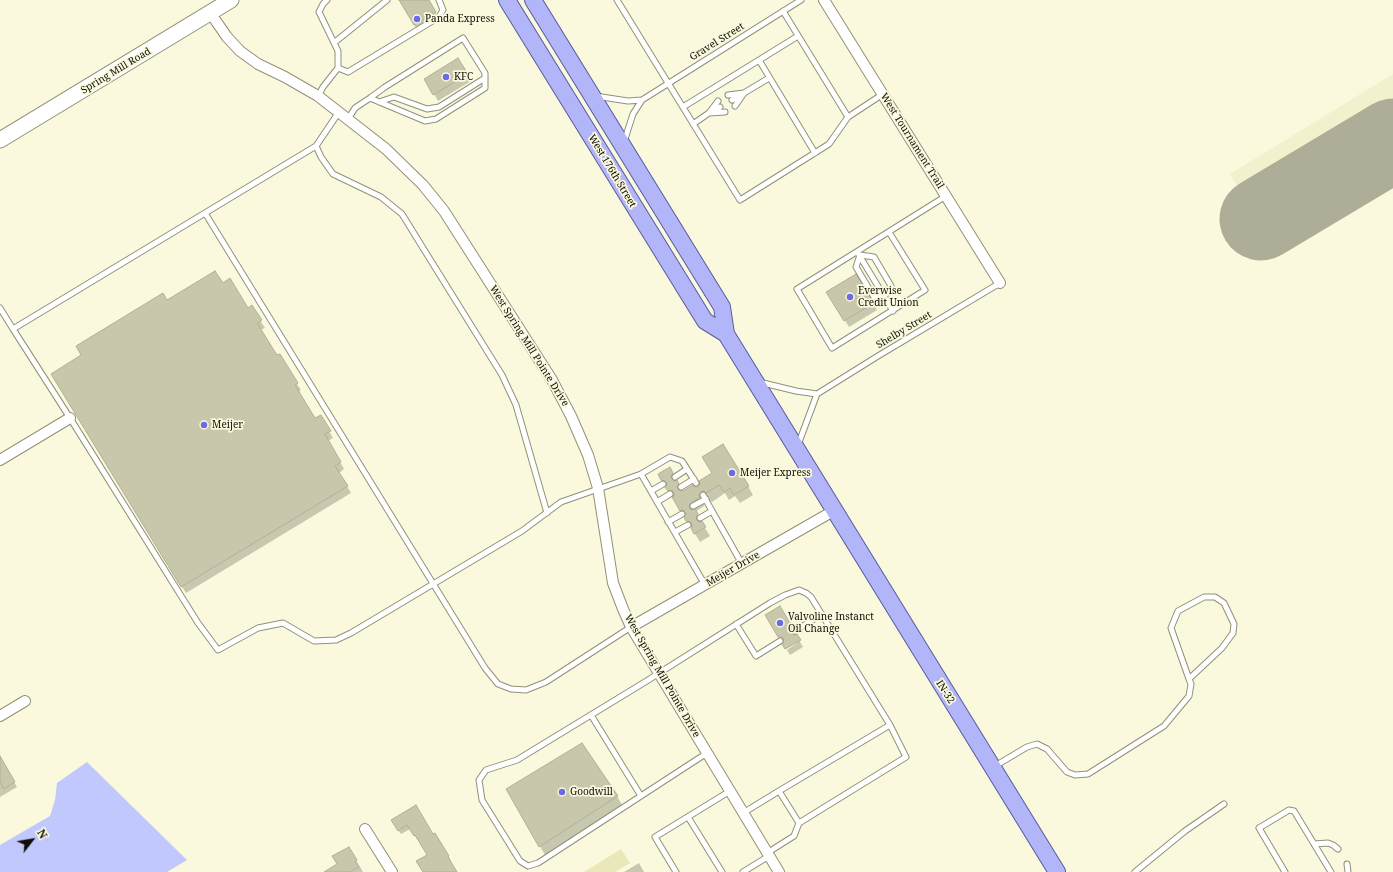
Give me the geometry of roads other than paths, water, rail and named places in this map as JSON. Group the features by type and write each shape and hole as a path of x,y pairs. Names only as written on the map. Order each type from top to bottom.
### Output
{"main road":[{"name":"West 176th Street","path":"507,0 705,321 726,334"},
{"name":"West 176th Street","path":"534,0 722,307 726,334 835,510"},
{"name":"IN-32","path":"835,510 1057,872"}],"street":[{"name":"Spring Mill Road","path":"0,140 232,0"},
{"name":"West Tournament Trail","path":"824,0 1000,283"},
{"name":"West Spring Mill Pointe Drive","path":"211,14 227,38 240,51 258,64 318,96 386,149 423,185 444,211 552,380 571,416 588,455 598,488 613,583 631,627 779,872"},
{"path":"0,460 70,418"},
{"name":"Meijer Drive","path":"631,627 835,510"},
{"path":"0,716 25,701"},
{"path":"365,829 392,872"}],"lane":[{"path":"318,96 323,86 338,68 338,51 335,42 319,12 327,0"},
{"path":"335,42 387,0"},
{"path":"338,68 348,72 439,17 443,10 439,0"},
{"path":"617,0 740,200 830,144 848,117 883,94"},
{"name":"Gravel Street","path":"642,100 801,0"},
{"path":"783,11 848,117"},
{"path":"683,107 798,36"},
{"path":"13,329 316,146 343,116 406,73 463,38 485,73 485,88 436,118 425,121 370,98"},
{"path":"759,60 815,153"},
{"path":"380,102 394,97 427,109 439,107 485,78"},
{"path":"732,100 770,78"},
{"path":"728,95 744,93"},
{"path":"735,106 744,93"},
{"path":"592,95 628,100 642,100 634,114 623,144"},
{"path":"709,113 718,101"},
{"path":"693,124 720,107"},
{"path":"709,113 725,112"},
{"path":"316,146 321,157 333,174 381,197 402,214 499,370 516,404 547,513"},
{"path":"889,232 925,290 832,348 797,289 859,253 889,232 946,196"},
{"path":"205,213 485,668 498,684 511,689 526,690 546,682 631,627"},
{"path":"859,253 893,311"},
{"path":"859,253 874,257 891,286 884,297"},
{"path":"859,253 856,267 874,297 884,297"},
{"name":"Shelby Street","path":"817,394 1000,283"},
{"path":"0,308 198,623 218,650 258,628 283,623 314,642 336,640 351,633 522,531 561,502 641,474 670,457 682,461 695,481 681,487"},
{"path":"755,381 796,391 817,394 797,449"},
{"path":"675,477 688,469"},
{"path":"641,474 705,585"},
{"path":"651,491 663,484"},
{"path":"657,502 670,494"},
{"path":"693,506 704,497 742,564"},
{"path":"700,518 712,511"},
{"path":"668,522 682,514"},
{"path":"675,532 688,525"},
{"path":"707,753 538,862 528,866 520,861 482,800 479,780 486,770 517,760 736,624 785,595 799,590 811,597 822,614 890,725 906,757 799,823 794,836 743,872"},
{"path":"992,768 1027,747 1037,744 1047,749 1066,772 1075,776 1088,774 1164,726 1189,696 1192,684 1189,679 1171,628 1178,611 1204,596 1215,597 1224,603 1234,624 1233,633 1222,648 1189,679"},
{"path":"795,632 822,614"},
{"path":"736,624 756,656 780,641"},
{"path":"591,715 641,796"},
{"path":"743,813 890,725"},
{"path":"676,872 655,837 730,791"},
{"path":"779,791 799,823"},
{"path":"1135,872 1185,831 1224,804"},
{"path":"1285,872 1259,828 1289,810 1294,811 1331,872"},
{"path":"688,817 722,872"},
{"path":"1314,844 1334,845 1338,850"},
{"path":"1347,864 1348,872"}],"water":[{"path":"87,762 187,860 167,872 0,872 0,845 50,816 55,800 57,783"}],"place":[{"name":"Panda Express","path":"417,19"},
{"name":"KFC","path":"446,77"},
{"name":"Everwise Credit Union","path":"850,297"},
{"name":"Meijer","path":"204,425"},
{"name":"Meijer Express","path":"732,473"},
{"name":"Valvoline Instanct Oil Change","path":"780,623"},
{"name":"Goodwill","path":"562,792"}]}
